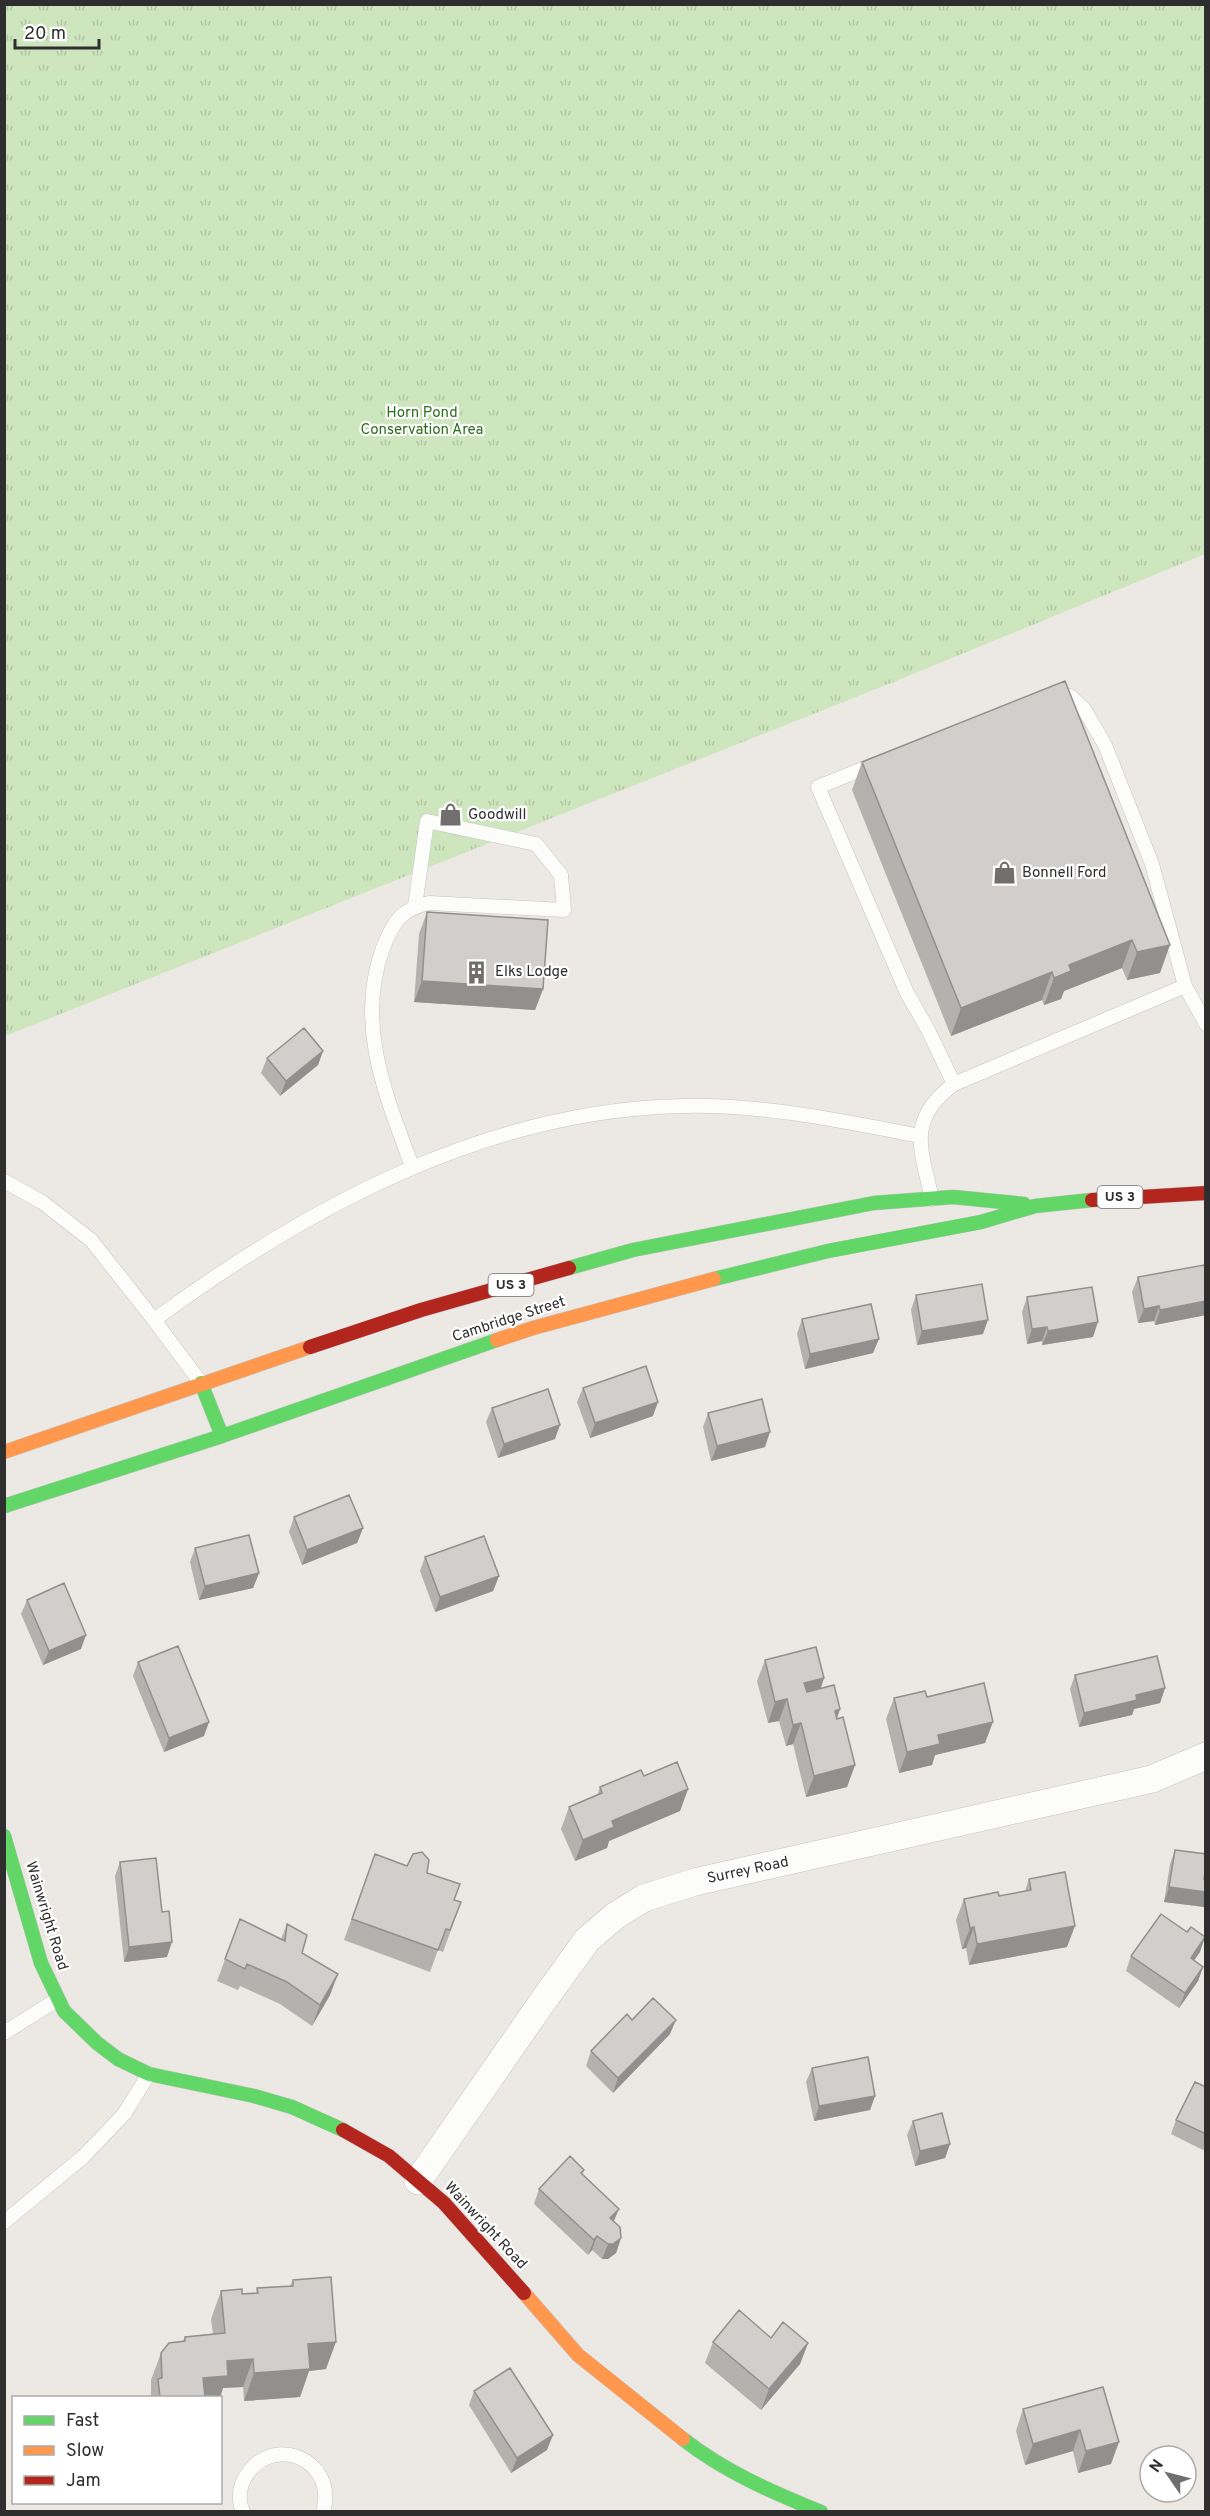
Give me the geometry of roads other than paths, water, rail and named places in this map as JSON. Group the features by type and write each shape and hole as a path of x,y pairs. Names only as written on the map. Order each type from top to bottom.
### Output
{"main road":[{"name":"Cambridge Street","path":"4,1506 222,1436 346,1391 533,1328 739,1272 828,1251 981,1222 1035,1206 1206,1192"},
{"name":"Cambridge Street","path":"4,1452 201,1383 421,1310 633,1250 874,1203 963,1197 1035,1206"},
{"path":"201,1383 222,1436"},
{"name":"Wainwright Road","path":"4,1836 41,1964 64,2011 97,2043 118,2059 149,2074 254,2096 292,2107 329,2122 389,2156 444,2203 578,2355 701,2453 759,2487 821,2511"}],"street":[{"name":"Surrey Road","path":"418,2181 587,1940 615,1916 644,1898 695,1882 1152,1779 1206,1756"}],"lane":[{"path":"1036,698 1047,693 1060,692 1070,696 1084,709 1105,745 1152,864 1185,986 1206,1024"},
{"path":"884,760 818,787 907,993 954,1084"},
{"path":"412,1167 380,1078 373,1041 371,1016 373,988 378,962 387,939 404,912 415,906 429,903 564,910 561,875 536,844 427,821 415,906"},
{"path":"932,1199 920,1136 925,1116 944,1092 954,1084 1185,986"},
{"path":"154,1320 236,1262 357,1192 412,1167 479,1142 543,1123 618,1112 682,1106 753,1108 818,1117 920,1136"},
{"path":"9,1185 42,1202 91,1240 201,1383"},
{"path":"4,2033 58,1999"},
{"path":"4,2222 83,2157 124,2114 149,2074"},
{"path":"243,2511 240,2490 247,2473 258,2461 282,2454 302,2459 319,2473 325,2486 326,2501 323,2511"}],"place":[{"name":"Goodwill","path":"450,815"},
{"name":"Bonnell Ford","path":"1004,873"},
{"name":"Elks Lodge","path":"477,972"}],"park label":[{"name":"Horn Pond Conservation Area","path":"422,422"}]}
